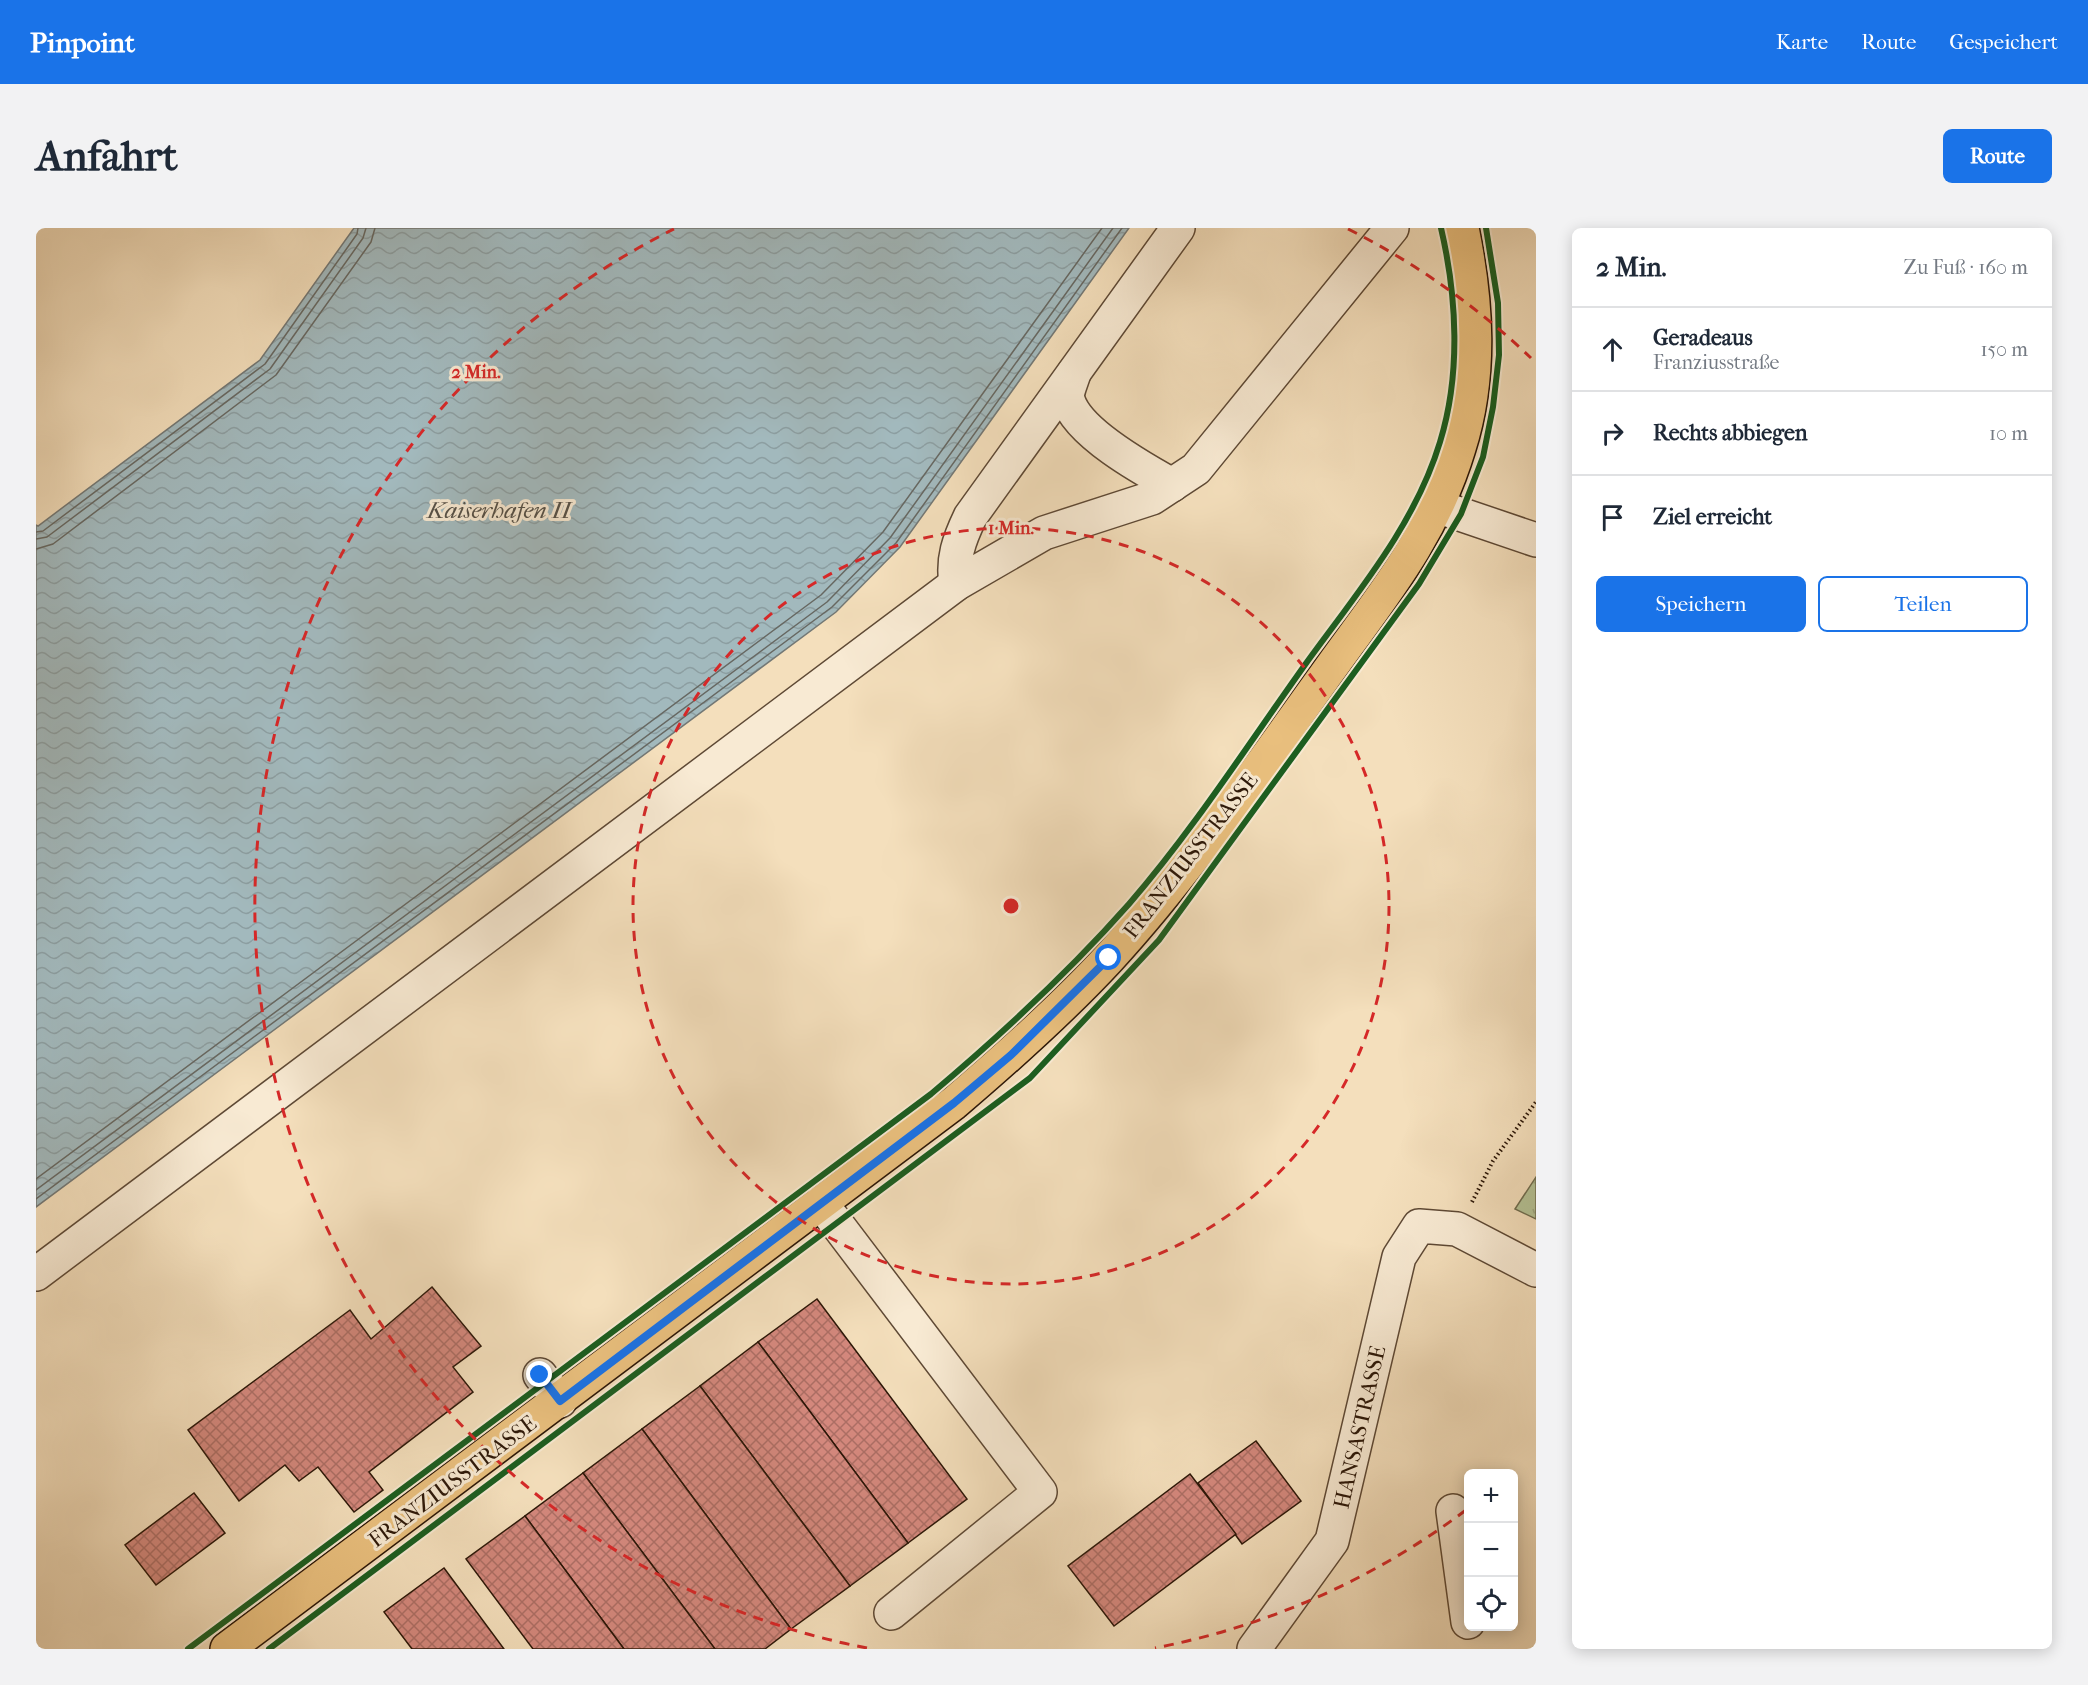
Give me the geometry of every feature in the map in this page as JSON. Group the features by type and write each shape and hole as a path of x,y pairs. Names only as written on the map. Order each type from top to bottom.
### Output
{"main road":[{"name":"FRANZIUSSTRASSE","path":"227,1649 954,1103 1011,1055 1109,958 1192,857 1287,728 1403,569 1439,507 1460,447 1471,400 1475,354 1475,308 1462,228"}],"street":[{"path":"956,584 957,544 970,517 1178,228"},
{"path":"36,1274 956,584 1044,533 1152,498 1196,469 1391,229"},
{"path":"1074,373 1067,397 1073,412 1123,457 1172,485"},
{"path":"1439,507 1536,540"},
{"path":"821,1203 1040,1492 891,1613"},
{"name":"HANSASTRASSE","path":"1254,1649 1332,1541 1399,1257 1419,1226 1457,1229"},
{"path":"1457,1229 1536,1270"},
{"path":"540,1375 560,1401"},
{"path":"1453,1511 1464,1592"},
{"path":"1470,1631 1472,1649"}],"path":[{"path":"1457,1229 1493,1161 1536,1102"}],"green space":[{"path":"1536,1177 1536,1219 1515,1209"}],"water":[{"name":"Kaiserhafen II","path":"354,228 1129,228 900,547 836,612 36,1207 36,525 38,526 260,360"}],"building":[{"path":"432,1287 481,1346 453,1367 473,1392 369,1472 383,1490 354,1512 318,1467 299,1481 285,1465 239,1501 188,1430 350,1310 371,1339"},
{"path":"817,1299 967,1499 908,1543 758,1342"},
{"path":"758,1342 908,1543 850,1586 700,1386"},
{"path":"700,1386 850,1586 791,1629 642,1429"},
{"path":"642,1429 791,1629 765,1649 715,1649 583,1473"},
{"path":"1256,1441 1301,1501 1242,1544 1198,1483"},
{"path":"583,1473 715,1649 624,1649 525,1516"},
{"path":"1190,1474 1236,1534 1114,1626 1068,1566"},
{"path":"194,1493 225,1533 156,1585 125,1545"},
{"path":"525,1516 624,1649 533,1649 466,1559"},
{"path":"444,1568 504,1649 412,1649 384,1612"}],"cycle path":[{"path":"188,1649 931,1094 1033,1003 1129,904 1199,816 1383,557 1416,502 1440,442 1447,416 1454,363 1451,281 1441,228"},
{"path":"269,1649 1030,1078 1159,940 1419,584 1461,514 1483,457 1493,407 1499,355 1498,303 1486,228"}],"route":[{"path":"540,1375 560,1401 954,1103 1011,1055 1109,958"}]}
